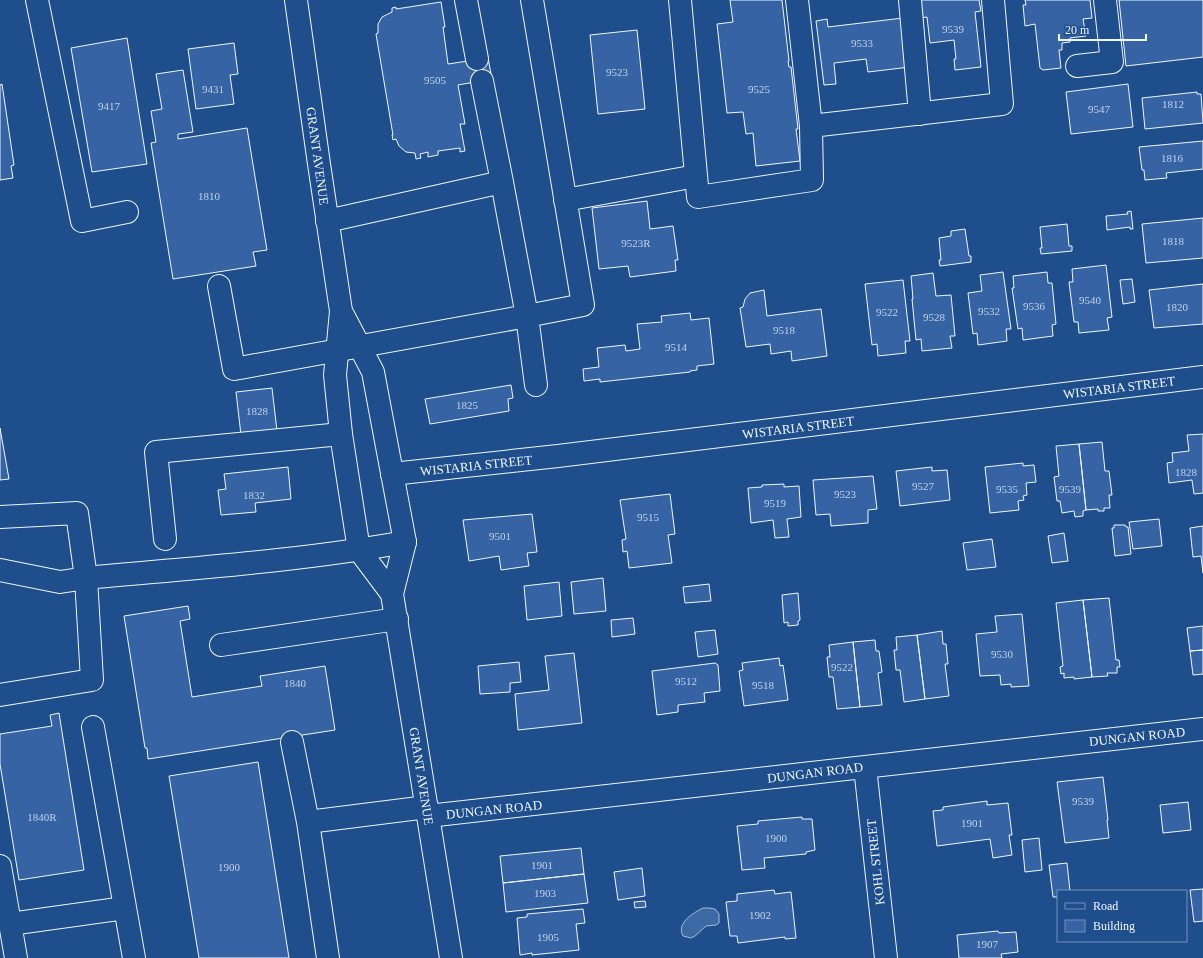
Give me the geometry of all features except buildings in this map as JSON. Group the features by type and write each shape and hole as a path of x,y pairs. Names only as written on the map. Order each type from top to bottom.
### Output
{"street":[{"path":"38,0 82,221 127,212"},
{"name":"GRANT AVENUE","path":"296,0 341,311 335,375 341,434 359,550 392,594"},
{"path":"466,0 477,59"},
{"path":"219,286 234,369 583,305 565,200 535,0"},
{"path":"680,0 698,197 812,180 811,126 797,0"},
{"path":"910,0 920,114"},
{"path":"811,126 1002,104 993,0"},
{"path":"1077,66 1112,62 1105,0"},
{"path":"482,81 527,316 536,385"},
{"path":"565,200 696,176"},
{"path":"327,221 502,182"},
{"name":"GRANT AVENUE","path":"341,311 373,372 405,542 392,594 451,958"},
{"name":"WISTARIA STREET","path":"392,474 558,456 1203,377"},
{"path":"165,539 156,452 341,434"},
{"path":"0,517 77,513 86,578 92,680 0,695"},
{"path":"0,570 60,582 86,578 320,556 405,542"},
{"path":"221,645 397,619"},
{"path":"93,727 134,958"},
{"name":"DUNGAN ROAD","path":"308,822 427,812 865,767 1203,729"},
{"path":"292,742 308,822 328,958"},
{"name":"KOHL STREET","path":"865,767 886,958"},
{"path":"0,866 16,958"},
{"path":"10,924 125,908"}],"water":[{"path":"703,908 715,909 719,914 719,923 716,925 706,926 691,938 683,936 681,931 684,923 690,916"}]}
